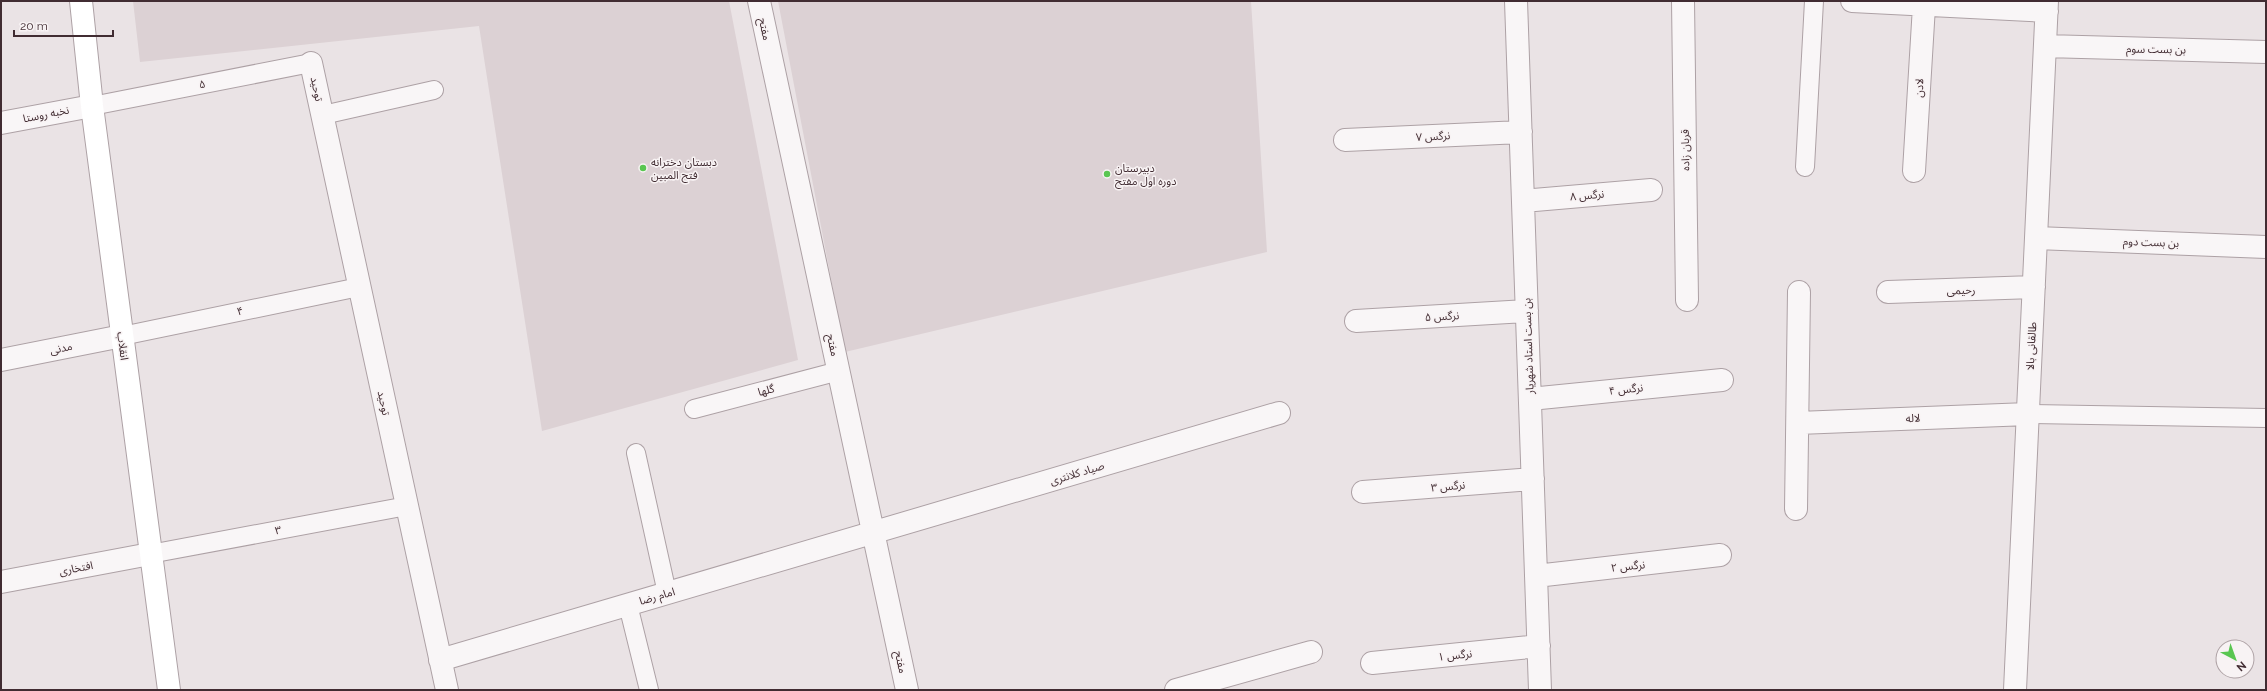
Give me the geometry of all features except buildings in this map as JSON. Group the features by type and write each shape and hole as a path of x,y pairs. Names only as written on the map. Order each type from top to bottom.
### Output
{"street":[{"name":"انقلاب","path":"81,1 92,106 169,690"},
{"name":"مفتح","path":"759,1 907,690"},
{"name":"بن بست استاد شهریار","path":"1516,1 1540,690"},
{"name":"قربان زاده","path":"1682,1 1687,300"},
{"path":"1852,1 1910,4 2047,6"},
{"name":"لادن","path":"1910,4 1914,171"},
{"name":"طالقانی بالا","path":"2015,690 2047,6"},
{"name":"بن بست سوم","path":"2045,46 2266,52"},
{"name":"توحید","path":"311,63 446,690"},
{"name":"نخبه روستا","path":"1,123 92,106"},
{"name":"نرگس ۷","path":"1345,140 1521,132"},
{"name":"نرگس ۸","path":"1523,202 1651,190"},
{"name":"بن بست دوم","path":"2036,238 2266,247"},
{"name":"رحیمی","path":"1888,292 2034,287"},
{"path":"1796,509 1799,292"},
{"name":"نرگس ۵","path":"1356,321 1527,311"},
{"name":"مدنی","path":"1,360 122,336"},
{"name":"نرگس ۴","path":"1530,399 1722,380"},
{"name":"صیاد کلانتری","path":"874,533 1279,413"},
{"name":"لاله","path":"1798,422 2028,414"},
{"name":"نرگس ۳","path":"1363,492 1533,479"},
{"name":"امام رضا","path":"440,660 874,533"},
{"name":"افتخاری","path":"1,582 150,554"},
{"name":"نرگس ۲","path":"1536,576 1720,555"},
{"name":"نرگس ۱","path":"1372,663 1539,646"},
{"path":"1176,690 1311,652"}],"lane":[{"path":"1805,167 1814,1"},
{"name":"۵","path":"92,106 311,63"},
{"name":"توحید","path":"323,115 434,90"},
{"name":"۴","path":"122,336 359,287"},
{"name":"گلها","path":"694,409 839,370"},
{"path":"2028,414 2266,418"},
{"path":"636,453 667,594"},
{"name":"۳","path":"150,554 407,506"},
{"path":"628,605 649,690"}],"shaded area":[{"path":"133,1 729,1 798,360 542,431 479,26 140,62"},
{"path":"778,1 1251,1 1267,252 845,352"}],"place":[{"name":"دبستان دخترانه فتح المبین","path":"643,168"},
{"name":"دبیرستان دوره اول مفتح","path":"1107,174"}]}
